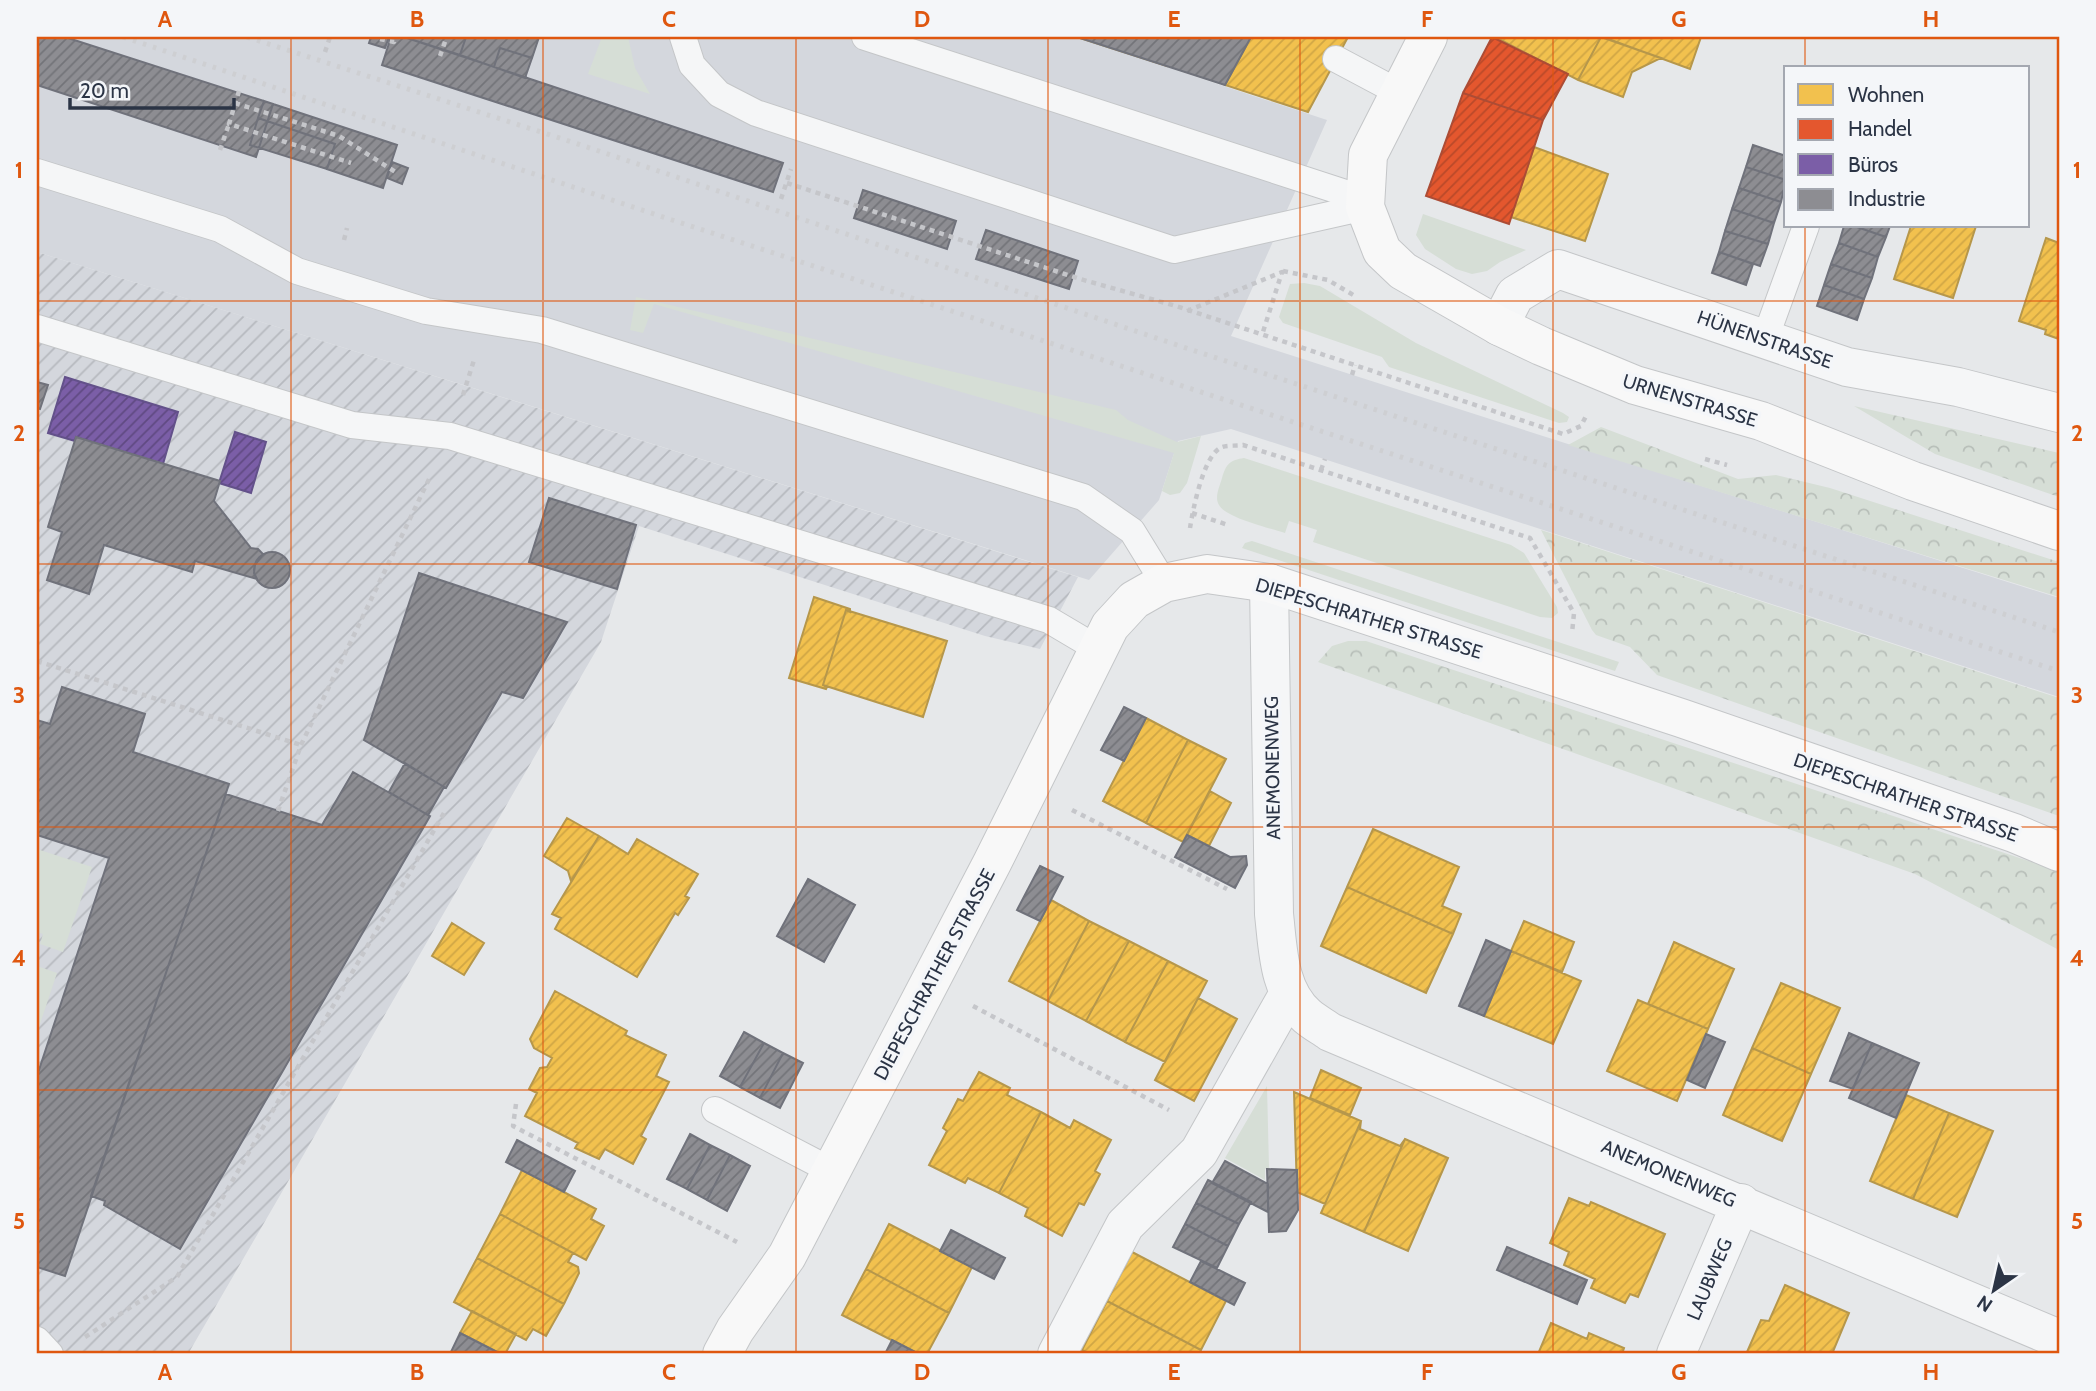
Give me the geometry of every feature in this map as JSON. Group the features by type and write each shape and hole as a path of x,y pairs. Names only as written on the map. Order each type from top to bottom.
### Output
{"street":[{"path":"1365,203 1368,155 1428,37"},
{"name":"URNENSTRASSE","path":"1365,203 1382,251 1403,271 1499,326 1541,346 1635,385 1761,421 1913,481 2059,531"},
{"name":"HÜNENSTRASSE","path":"1499,326 1515,295 1558,269 1847,367 1958,387 2059,413"},
{"name":"DIEPESCHRATHER STRASSE","path":"722,1354 735,1330 781,1265 832,1171 1110,626 1134,600 1174,581 1207,575 1269,583 1706,727 2014,833 2059,852"},
{"name":"ANEMONENWEG","path":"1269,583 1274,914 1279,964 1289,993 1306,1015 1330,1032 2059,1339"},
{"path":"1057,1354 1125,1225 1199,1152 1289,993"},
{"name":"LAUBWEG","path":"1676,1354 1741,1203"}],"lane":[{"path":"684,37 692,65 719,94 756,113 1174,250 1295,223 1365,203"},
{"path":"865,37 1365,203"},
{"path":"1336,59 1398,92"},
{"path":"37,172 220,229 297,271 426,311 542,330 1083,497 1132,531 1174,581"},
{"path":"1765,339 1804,228"},
{"path":"37,327 352,425 450,436 1049,620 1098,649"},
{"path":"715,1110 832,1171"},
{"path":"37,1340 50,1354"}],"path":[{"path":"325,52 330,37"},
{"path":"380,39 394,42 396,37"},
{"path":"438,37 446,38 440,56"},
{"path":"220,150 239,91"},
{"path":"236,103 339,136 397,173"},
{"path":"229,124 351,163"},
{"path":"787,183 1563,434 1581,426 1588,412"},
{"path":"1187,311 1282,272 1262,335"},
{"path":"278,811 301,745 450,436 477,348"},
{"path":"1352,375 1354,365"},
{"path":"1174,581 1209,460 1221,448 1243,445 1530,538 1574,613 1571,638"},
{"path":"1321,470 1325,459"},
{"path":"37,661 301,745"},
{"path":"1029,788 1274,914"},
{"path":"80,1340 177,1277 444,813"},
{"path":"929,983 1210,1132"},
{"path":"516,1104 513,1126 781,1265"}],"shaded area":[{"path":"37,37 1075,37 1327,120 1231,336 2059,598 2059,697 1231,429 1178,441 1159,500 1089,580 37,252"},
{"path":"37,252 1078,577 1040,649 985,636 639,526 601,642 188,1354 37,1354"}],"green space":[{"path":"602,37 628,37 635,68 650,94 588,74"},
{"path":"1423,214 1526,250 1487,271 1472,274 1456,269 1425,249 1416,235"},
{"path":"1290,284 1320,286 1416,343 1563,413 1569,417 1567,422 1559,423 1389,367 1382,357 1283,323 1279,317"},
{"path":"636,297 1116,410 1128,420 1177,442 1201,436 1187,483 1180,493 1170,495 1162,491 1174,453 654,304 643,333 630,330"},
{"path":"1854,406 2059,453 2059,497 1935,454"},
{"path":"1601,427 1738,479 1776,475 1830,488 2059,562 2059,597 1568,445"},
{"path":"1244,458 1511,545 1524,553 1558,613 1552,618 1540,617 1313,542 1317,530 1289,521 1285,533 1230,514 1219,505 1218,491 1227,466"},
{"path":"1541,530 2059,698 2059,816 1657,675 1630,647 1596,635 1592,630"},
{"path":"1252,541 1619,662 1615,671 1242,548 1245,543"},
{"path":"1348,641 1366,641 2059,871 2059,950 1915,874 1318,662 1332,646"},
{"path":"37,849 92,867 63,952 40,944 43,934 37,932"},
{"path":"37,966 57,973 37,1033"},
{"path":"1267,1086 1269,1168 1265,1169 1265,1180 1225,1158"}],"building: Wohnen":[{"path":"1077,37 1176,37 1167,66"},
{"path":"1251,37 1348,37 1308,112 1225,85"},
{"path":"1495,37 1601,37 1578,80"},
{"path":"1601,37 1661,58 1632,72 1623,97 1578,80"},
{"path":"1603,37 1701,37 1690,69"},
{"path":"1534,147 1608,174 1585,241 1511,217"},
{"path":"1910,228 1975,228 1953,298 1894,279"},
{"path":"2046,238 2059,243 2059,339 2045,334 2046,330 2019,321"},
{"path":"814,597 850,609 850,612 846,610 823,685 826,689 789,678"},
{"path":"846,610 947,641 923,717 823,685"},
{"path":"1146,718 1188,740 1146,823 1103,801"},
{"path":"1188,740 1226,759 1183,842 1146,823"},
{"path":"1210,791 1231,803 1209,846 1187,835"},
{"path":"567,818 599,836 571,881 568,871 544,856"},
{"path":"1373,829 1459,867 1442,906 1461,914 1453,934 1347,887"},
{"path":"599,836 628,854 637,839 698,874 685,896 689,898 678,915 675,913 637,977 555,929 561,918 552,914"},
{"path":"1347,887 1453,934 1426,993 1321,946"},
{"path":"1051,900 1089,921 1048,1001 1009,981"},
{"path":"1089,921 1129,941 1086,1021 1048,1001"},
{"path":"1524,921 1574,942 1562,972 1511,951"},
{"path":"452,923 484,943 464,975 432,956"},
{"path":"1129,941 1168,961 1125,1042 1086,1021"},
{"path":"1674,942 1734,969 1708,1029 1648,1004"},
{"path":"1511,951 1581,981 1553,1044 1484,1016"},
{"path":"1168,961 1207,981 1165,1062 1125,1042"},
{"path":"1781,983 1840,1008 1811,1074 1752,1048"},
{"path":"555,991 627,1031 625,1035 666,1055 656,1076 669,1082 641,1136 646,1139 633,1164 605,1149 599,1159 575,1148 578,1143 525,1116 537,1093 529,1089 540,1068 547,1067 552,1058 534,1048 530,1039"},
{"path":"1198,998 1237,1019 1194,1101 1155,1080"},
{"path":"1638,1000 1708,1029 1677,1101 1607,1071"},
{"path":"1752,1048 1811,1074 1782,1141 1723,1115"},
{"path":"1321,1070 1361,1088 1350,1115 1310,1098"},
{"path":"979,1072 1010,1088 1007,1095 1041,1112 999,1193 968,1178 965,1183 929,1165 947,1131 943,1128 958,1099 963,1101"},
{"path":"1294,1092 1361,1121 1325,1204 1297,1192"},
{"path":"1906,1095 1949,1113 1913,1199 1870,1181"},
{"path":"1041,1112 1070,1128 1074,1120 1111,1140 1095,1171 1100,1174 1084,1205 1079,1203 1062,1236 1025,1216 1028,1208 999,1193"},
{"path":"1949,1113 1993,1131 1957,1217 1913,1199"},
{"path":"1361,1121 1360,1129 1400,1146 1405,1139 1364,1232 1321,1213"},
{"path":"1405,1139 1448,1158 1408,1251 1364,1232"},
{"path":"522,1170 596,1209 591,1219 604,1226 586,1260 500,1214"},
{"path":"1569,1198 1589,1206 1591,1202 1665,1234 1638,1297 1630,1294 1625,1303 1591,1288 1595,1279 1564,1265 1569,1252 1550,1243"},
{"path":"500,1214 573,1253 568,1262 578,1267 579,1273 564,1304 477,1258"},
{"path":"889,1224 972,1267 949,1313 866,1269"},
{"path":"1132,1252 1226,1301 1201,1350 1107,1301"},
{"path":"477,1258 564,1304 546,1336 533,1329 526,1340 454,1302"},
{"path":"866,1269 949,1313 927,1354 919,1354 842,1315"},
{"path":"1785,1285 1849,1313 1832,1354 1747,1352 1761,1320 1769,1321"},
{"path":"1107,1301 1201,1350 1199,1354 1090,1354 1082,1350"},
{"path":"472,1311 516,1334 505,1354 460,1333"},
{"path":"1551,1323 1587,1339 1589,1333 1624,1348 1622,1354 1538,1354"}],"building: Handel":[{"path":"1492,37 1568,74 1543,120 1463,93"},
{"path":"1463,93 1543,120 1509,224 1426,196"}],"building: Büros":[{"path":"65,377 178,412 163,464 76,437 75,441 48,433"},
{"path":"235,432 266,442 251,493 219,483"}],"building: Industrie":[{"path":"37,37 65,37 273,104 256,157 37,85"},
{"path":"371,37 389,37 385,48 369,43"},
{"path":"391,37 404,37 783,163 773,192 382,65"},
{"path":"404,37 466,37 460,55"},
{"path":"466,37 539,37 532,58 500,48 494,67 460,55"},
{"path":"1077,37 1251,37 1225,85"},
{"path":"500,48 532,58 525,78 494,67"},
{"path":"264,101 397,145 383,188 327,169 335,144 258,118"},
{"path":"258,118 335,144 327,169 250,145"},
{"path":"1753,145 1784,155 1784,179 1746,167"},
{"path":"392,162 408,168 402,184 387,178"},
{"path":"1746,167 1784,179 1781,202 1739,188"},
{"path":"1739,188 1781,202 1774,223 1732,209"},
{"path":"863,190 956,221 947,249 854,218"},
{"path":"1732,209 1774,223 1768,244 1725,231"},
{"path":"1843,228 1860,228 1886,237 1878,257 1839,243"},
{"path":"1860,228 1889,228 1886,237"},
{"path":"986,230 1078,261 1069,289 976,259"},
{"path":"1725,231 1768,244 1760,266 1719,252"},
{"path":"1839,243 1878,257 1872,278 1831,264"},
{"path":"1719,252 1753,264 1746,285 1712,273"},
{"path":"1831,264 1872,278 1864,299 1824,285"},
{"path":"1824,285 1864,299 1857,320 1817,306"},
{"path":"37,382 48,385 40,409 37,408"},
{"path":"76,437 220,481 214,501 251,548 258,549 263,554 255,565 254,573 257,579 195,561 192,572 104,545 89,594 47,580 62,532 48,527"},
{"path":"549,498 636,525 617,589 529,562"},
{"path":"272,552 285,557 290,570 285,583 272,588 259,583 254,570 259,557"},
{"path":"419,573 567,622 523,698 502,692 446,788 364,740"},
{"path":"62,687 145,714 133,752 229,784 65,1276 37,1267 37,1076 109,858 37,835 37,720 50,724"},
{"path":"1124,707 1146,718 1124,761 1101,750"},
{"path":"405,763 444,787 428,815 389,792"},
{"path":"353,772 430,816 180,1249 104,1205 105,1201 91,1196 226,794 322,825"},
{"path":"1187,835 1230,857 1246,856 1247,865 1235,888 1175,857"},
{"path":"1040,866 1063,877 1040,921 1017,910"},
{"path":"808,879 855,905 824,962 777,936"},
{"path":"1486,940 1511,951 1484,1016 1459,1006"},
{"path":"744,1032 764,1043 740,1087 720,1076"},
{"path":"1849,1033 1872,1043 1853,1089 1830,1081"},
{"path":"1706,1034 1725,1042 1705,1088 1687,1080"},
{"path":"764,1043 783,1053 760,1098 740,1087"},
{"path":"1872,1043 1919,1063 1896,1118 1849,1098"},
{"path":"783,1053 803,1063 780,1108 760,1098"},
{"path":"690,1134 710,1145 687,1189 667,1179"},
{"path":"517,1140 575,1171 564,1192 506,1162"},
{"path":"710,1145 730,1155 707,1200 687,1189"},
{"path":"730,1155 750,1166 727,1211 707,1200"},
{"path":"1225,1161 1268,1184 1268,1212 1212,1183"},
{"path":"1267,1169 1297,1170 1298,1210 1286,1231 1269,1232"},
{"path":"1208,1180 1251,1202 1239,1224 1196,1203"},
{"path":"1196,1203 1239,1224 1228,1246 1185,1224"},
{"path":"1185,1224 1228,1246 1217,1268 1173,1247"},
{"path":"951,1230 1005,1258 994,1279 940,1251"},
{"path":"1507,1247 1587,1280 1577,1304 1497,1270"},
{"path":"1201,1261 1245,1283 1234,1305 1190,1282"},
{"path":"460,1333 501,1354 450,1354"},
{"path":"892,1340 919,1354 885,1354"}],"railway":[{"path":"123,37 672,220 2059,671"},
{"path":"247,37 578,144 1192,350 2059,632"}]}
